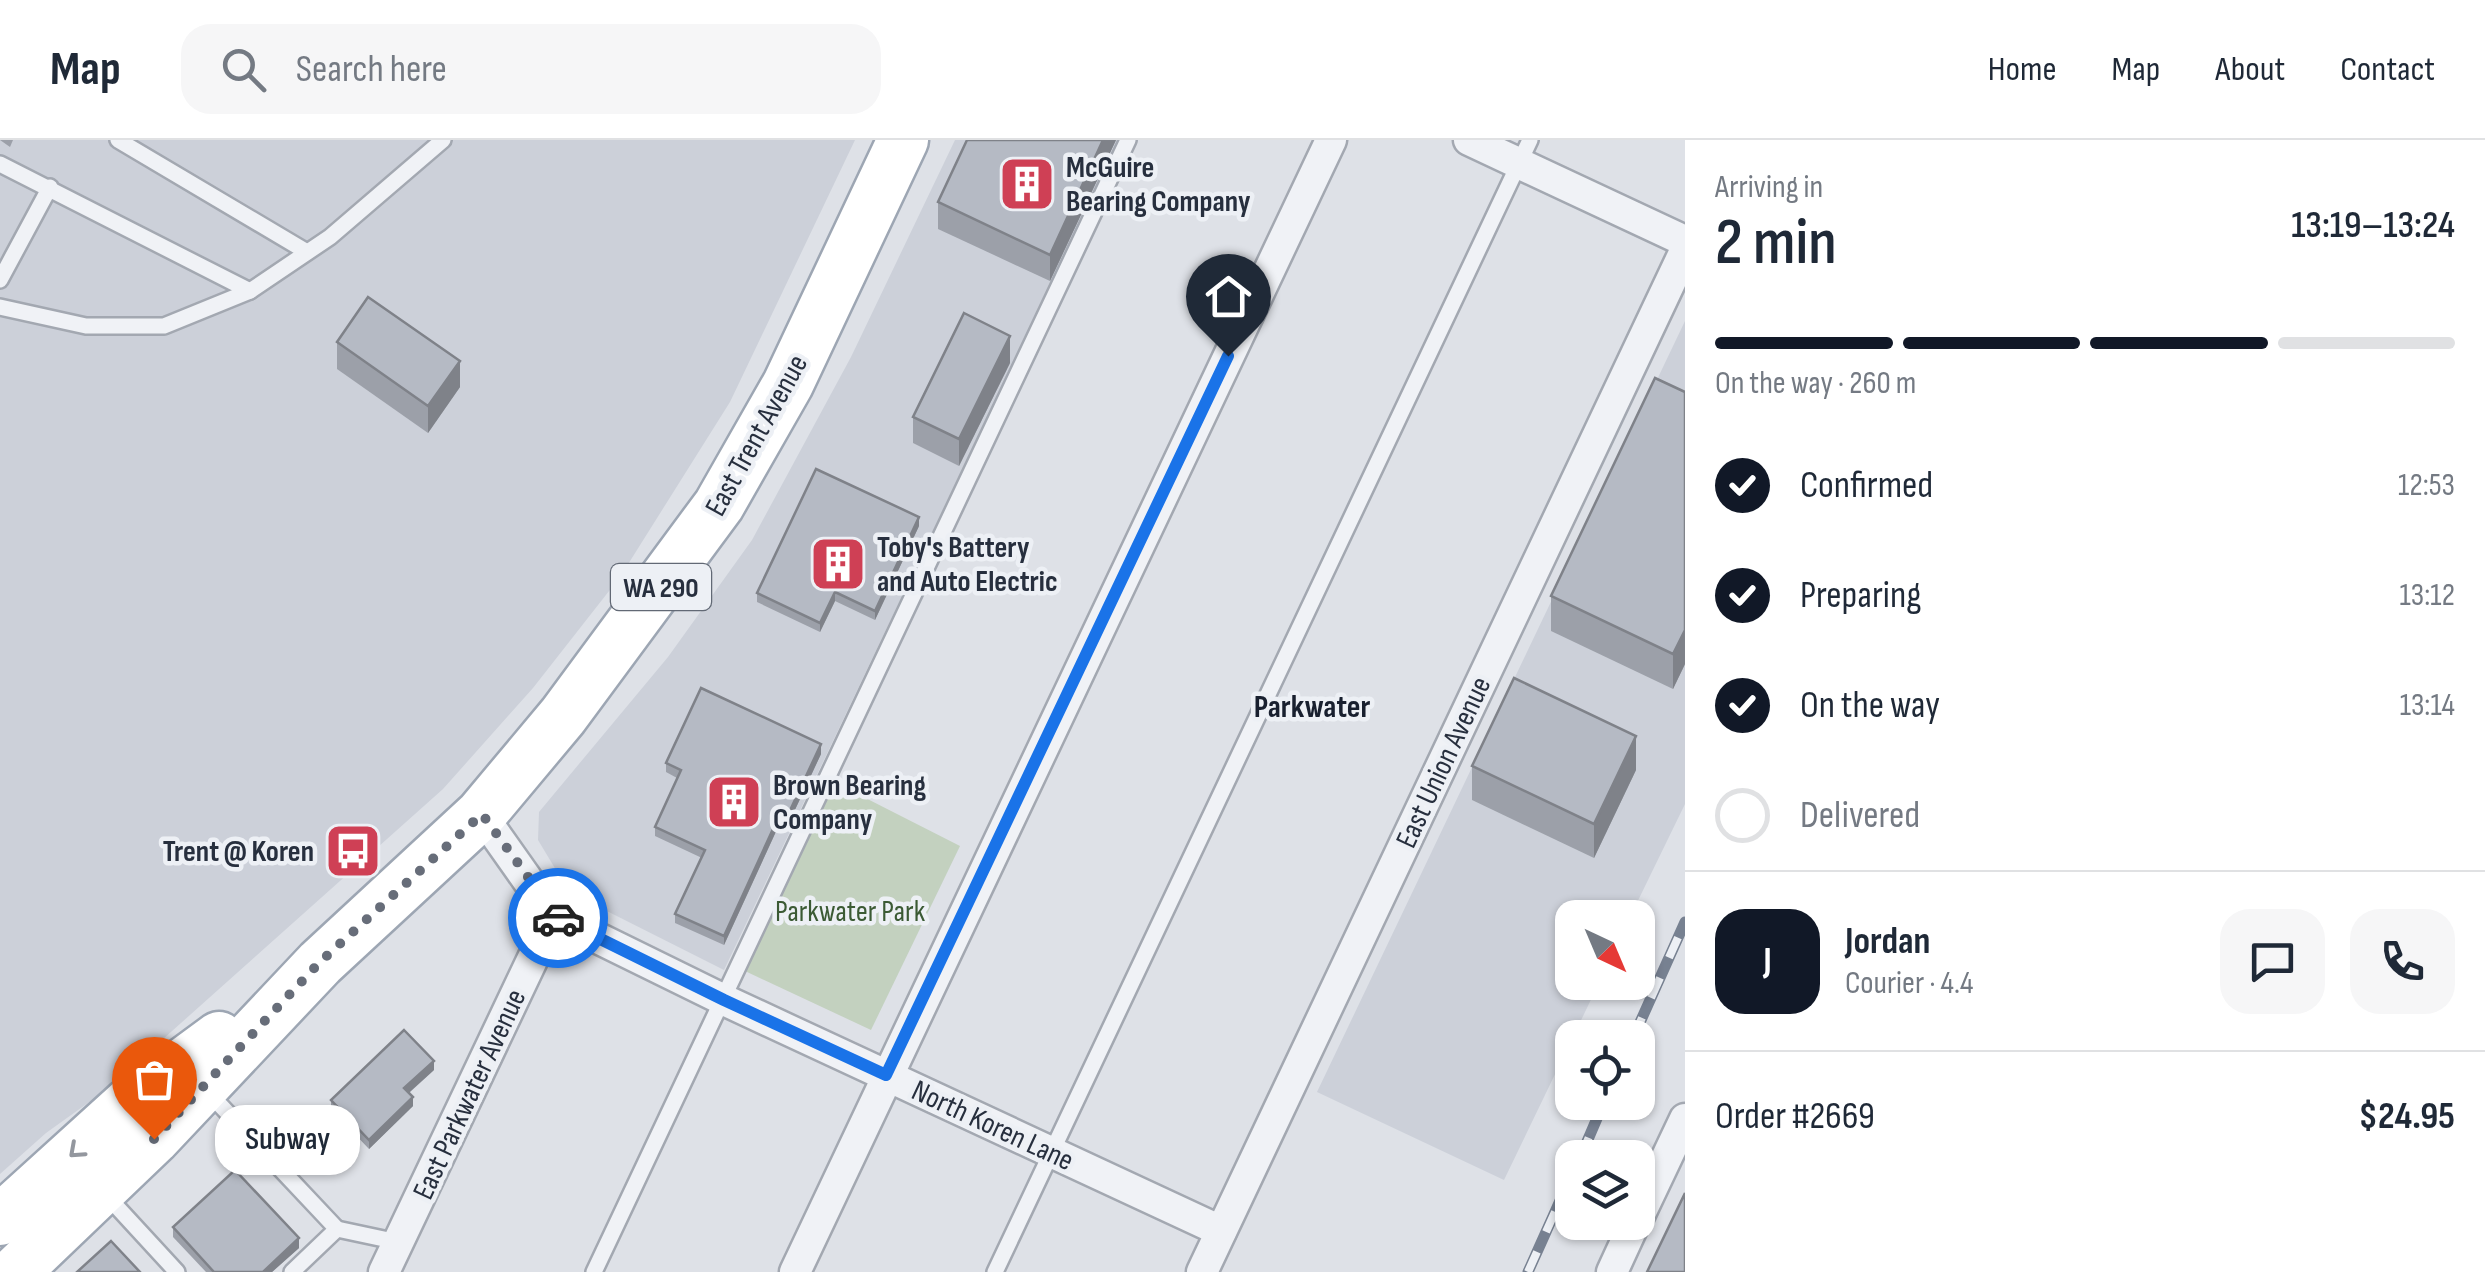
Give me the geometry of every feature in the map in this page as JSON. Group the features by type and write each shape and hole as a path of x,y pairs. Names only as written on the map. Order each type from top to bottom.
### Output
{"main road":[{"name":"East Trent Avenue","path":"15,1272 203,1087 320,962 482,814 563,716 720,505 788,384 902,140"},
{"name":"East Trent Avenue","path":"0,1220 128,1104 320,962"}],"street":[{"path":"796,1272 1331,140"},
{"path":"1469,140 1524,152 1685,241"},
{"name":"East Union Avenue","path":"1202,1272 1685,252"},
{"name":"North Koren Lane","path":"482,814 554,916 724,1000 1221,1230"},
{"name":"East Parkwater Avenue","path":"384,1272 554,916"},
{"path":"1655,1181 1685,1120"},
{"path":"1612,1272 1627,1240"}],"lane":[{"path":"118,140 144,147 307,252"},
{"path":"0,307 86,326 164,326 250,291 330,238 443,140"},
{"path":"594,1272 1128,140"},
{"path":"996,1272 1524,152"},
{"path":"0,164 250,291"},
{"path":"0,280 50,187"},
{"path":"203,1087 337,1229 398,1242"},
{"path":"101,1190 178,1272"},
{"path":"292,1272 337,1229"}],"shaded area":[{"path":"0,140 855,140 730,402 620,577 533,688 443,789 106,1090 46,1133 0,1174"},
{"path":"955,140 1119,140 724,970 581,898 559,875 538,840 539,812 668,657 752,540 851,357"},
{"path":"1685,321 1685,804 1638,900 1555,900 1555,1000 1591,1000 1581,1020 1555,1020 1555,1074 1504,1180 1317,1092"}],"green space":[{"name":"Parkwater Park","path":"834,782 960,846 871,1030 745,971"}],"building":[{"name":"McGuire Bearing Company","path":"967,140 1103,140 1050,255 938,202"},
{"path":"368,297 460,361 428,406 337,342"},
{"path":"964,313 1010,336 959,439 913,417"},
{"path":"1655,378 1685,392 1685,630 1673,654 1551,596"},
{"name":"Toby's Battery and Auto Electric","path":"816,469 919,517 875,611 835,592 820,623 757,593"},
{"path":"1514,678 1636,736 1594,824 1472,766"},
{"name":"Brown Bearing Company","path":"701,688 821,744 786,819 779,816 724,936 675,914 705,850 655,827 681,770 666,763"},
{"path":"404,1030 434,1061 404,1088 413,1097 369,1140 331,1100"},
{"path":"235,1170 299,1238 263,1272 214,1272 173,1227"},
{"path":"1685,1193 1685,1272 1647,1272"},
{"path":"111,1241 140,1272 77,1272"}],"railway":[{"path":"1641,1020 1685,922"},
{"path":"1588,1140 1596,1120"},
{"path":"1528,1272 1555,1212"}],"way so far":[{"path":"154,1139 320,962 482,814 558,918"}],"place":[{"name":"McGuire Bearing Company","path":"1027,184"},
{"name":"Toby's Battery and Auto Electric","path":"838,564"},
{"name":"Brown Bearing Company","path":"734,802"},
{"name":"Trent @ Koren","path":"353,851"},
{"name":"Subway","path":"154,1139"}],"district":[{"name":"Parkwater","path":"1312,706"}],"route":[{"path":"558,918 886,1075 1228,356"}]}
